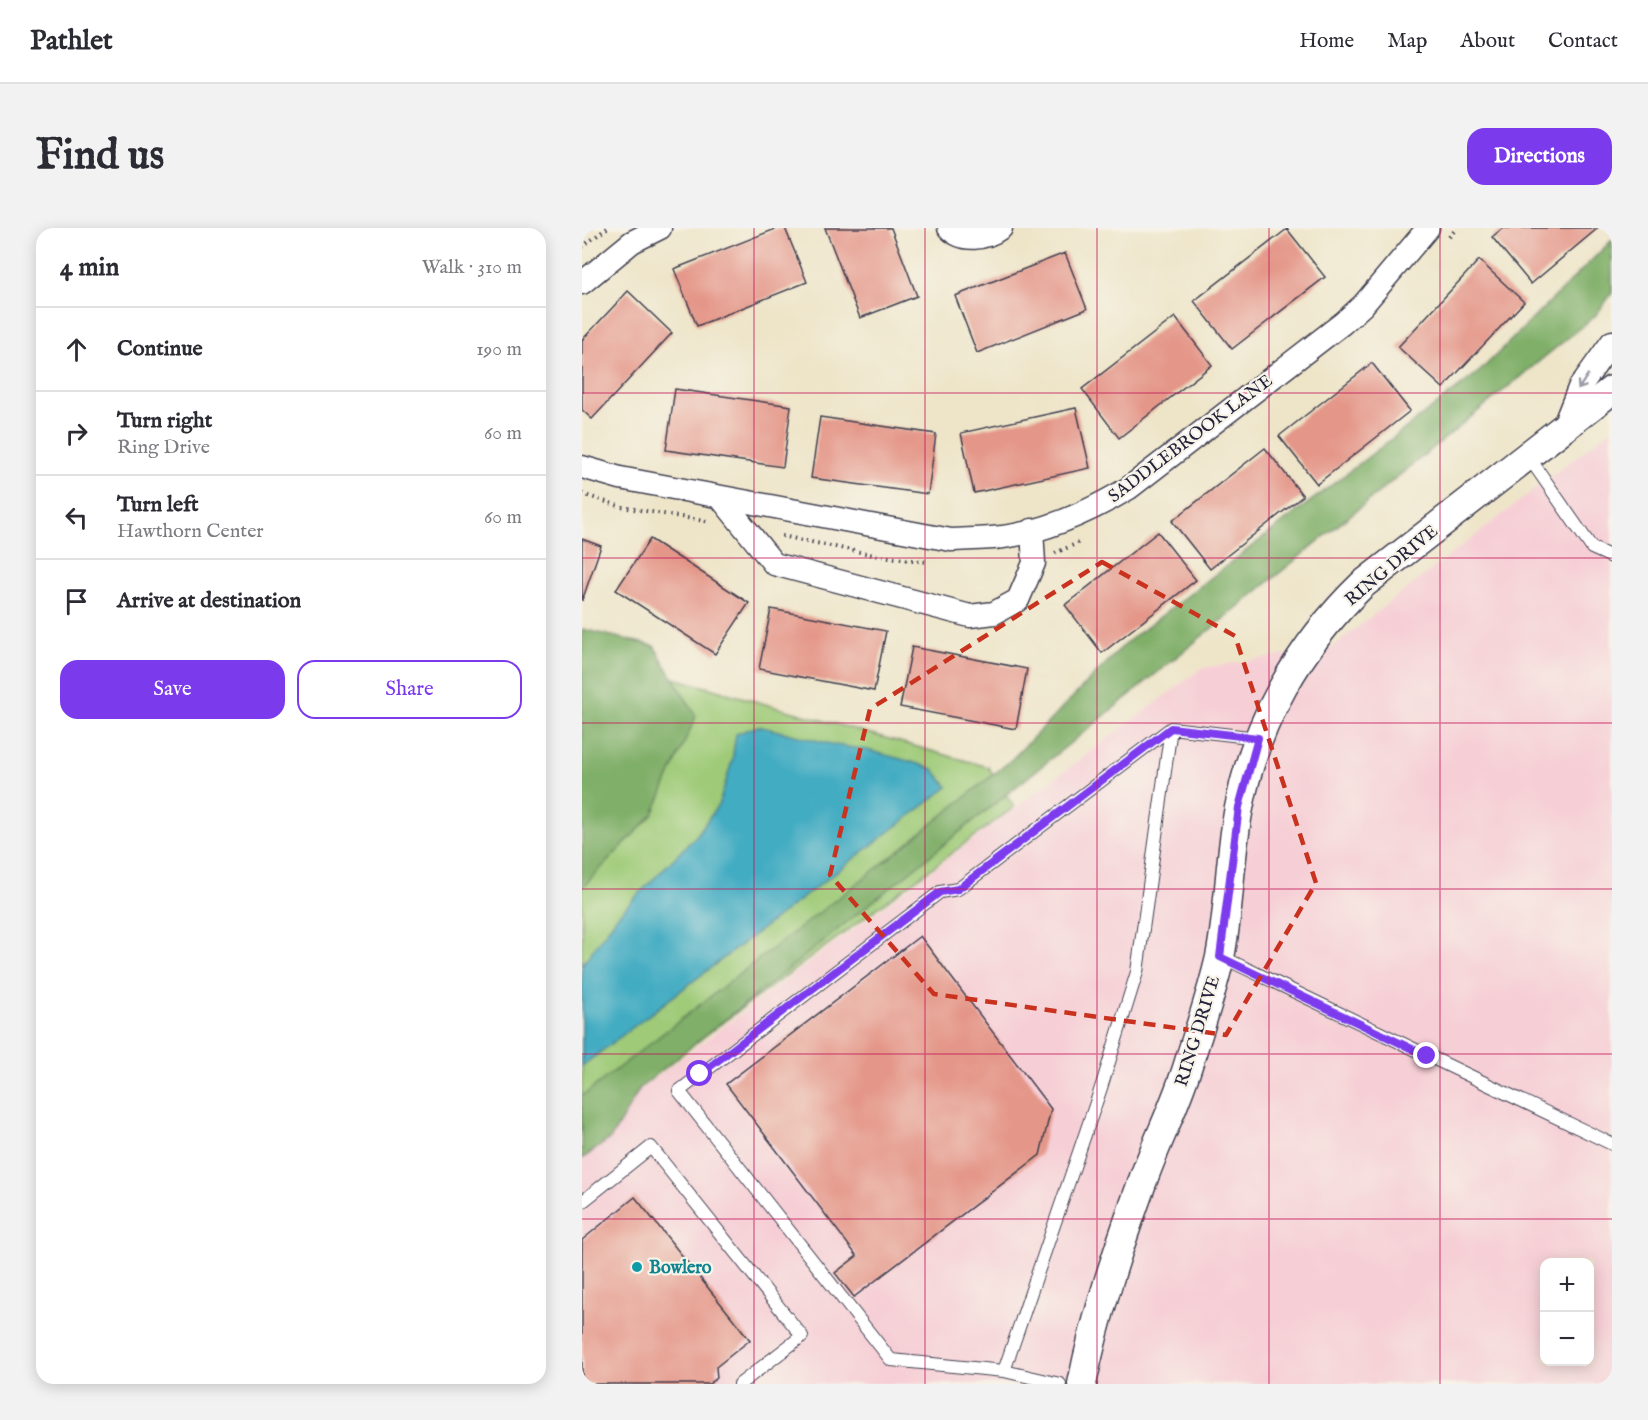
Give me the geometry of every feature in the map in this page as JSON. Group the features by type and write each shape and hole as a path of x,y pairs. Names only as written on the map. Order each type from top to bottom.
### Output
{"street":[{"path":"582,283 632,242 660,228"},
{"path":"949,228 955,234 979,239 1001,228"},
{"name":"SADDLEBROOK LANE","path":"582,467 620,478 951,540 1004,537 1053,525 1107,501 1129,488 1343,323 1435,237"},
{"path":"1563,428 1579,388 1612,342"},
{"name":"RING DRIVE","path":"1082,1384 1103,1299 1143,1179 1187,1069 1220,957 1239,807 1258,738 1277,696 1313,640 1341,606 1368,581 1612,390"},
{"path":"720,497 774,564 970,616 994,613 1018,600 1034,563 1032,530"}],"lane":[{"path":"1528,456 1592,548 1612,557"},
{"path":"1004,1371 1101,1088 1137,972 1171,728"},
{"path":"1060,1384 1004,1371 891,1360 680,1091 940,892 958,889 1171,728 1258,738"},
{"path":"1220,957 1612,1143"},
{"path":"582,1202 651,1147 802,1336 740,1384"}],"path":[{"path":"582,247 607,228"},
{"path":"1435,237 1457,228"},
{"path":"582,494 622,507 879,556 932,562"},
{"path":"1033,556 1053,553 1083,540"}],"highlighted area":[{"path":"1102,562 1235,636 1316,883 1226,1035 934,994 830,875 870,709"}],"shaded area":[{"path":"1612,429 1612,1384 582,1384 582,1137 651,1081 1202,668 1331,648"}],"green space":[{"path":"1612,240 1612,293 1596,315 1093,725 640,1088 611,1138 582,1159 582,1096 878,867 1010,761 1126,643 1480,371"},
{"path":"582,629 654,646 696,716 653,814 582,888"},
{"path":"582,652 988,767 1014,807 641,1083 582,1136"}],"water":[{"path":"758,726 912,762 933,769 948,787 582,1066 582,965 618,915 697,835 719,804 732,761 736,734"}],"building":[{"path":"778,228 785,228 807,282 697,326 674,269"},
{"path":"825,228 891,228 917,296 860,318"},
{"path":"1503,228 1598,228 1531,284 1492,237"},
{"path":"1287,229 1325,277 1232,349 1194,301"},
{"path":"1065,253 1087,309 977,353 955,296"},
{"path":"1479,260 1524,302 1443,388 1398,347"},
{"path":"628,291 672,333 592,419 582,410 582,340"},
{"path":"1175,317 1212,365 1119,438 1082,389"},
{"path":"1372,363 1410,411 1317,484 1279,436"},
{"path":"675,389 791,406 783,467 666,450"},
{"path":"1076,408 1090,468 974,493 961,433"},
{"path":"820,417 936,434 928,494 811,478"},
{"path":"1265,448 1303,496 1210,569 1172,521"},
{"path":"1158,532 1196,580 1102,653 1065,605"},
{"path":"582,539 601,546 582,601"},
{"path":"650,539 749,603 715,654 616,590"},
{"path":"771,609 886,631 874,691 759,669"},
{"path":"912,647 1027,669 1016,729 900,707"},
{"path":"920,936 1051,1109 1040,1155 854,1297 835,1273 857,1256 726,1084"},
{"name":"Bowlero","path":"635,1197 750,1340 716,1367 717,1378 709,1384 582,1384 582,1240"}],"place":[{"name":"Bowlero","path":"637,1267"}],"route":[{"path":"700,1074 940,892 958,889 1171,728 1258,738 1239,807 1220,957 1427,1056"}]}
